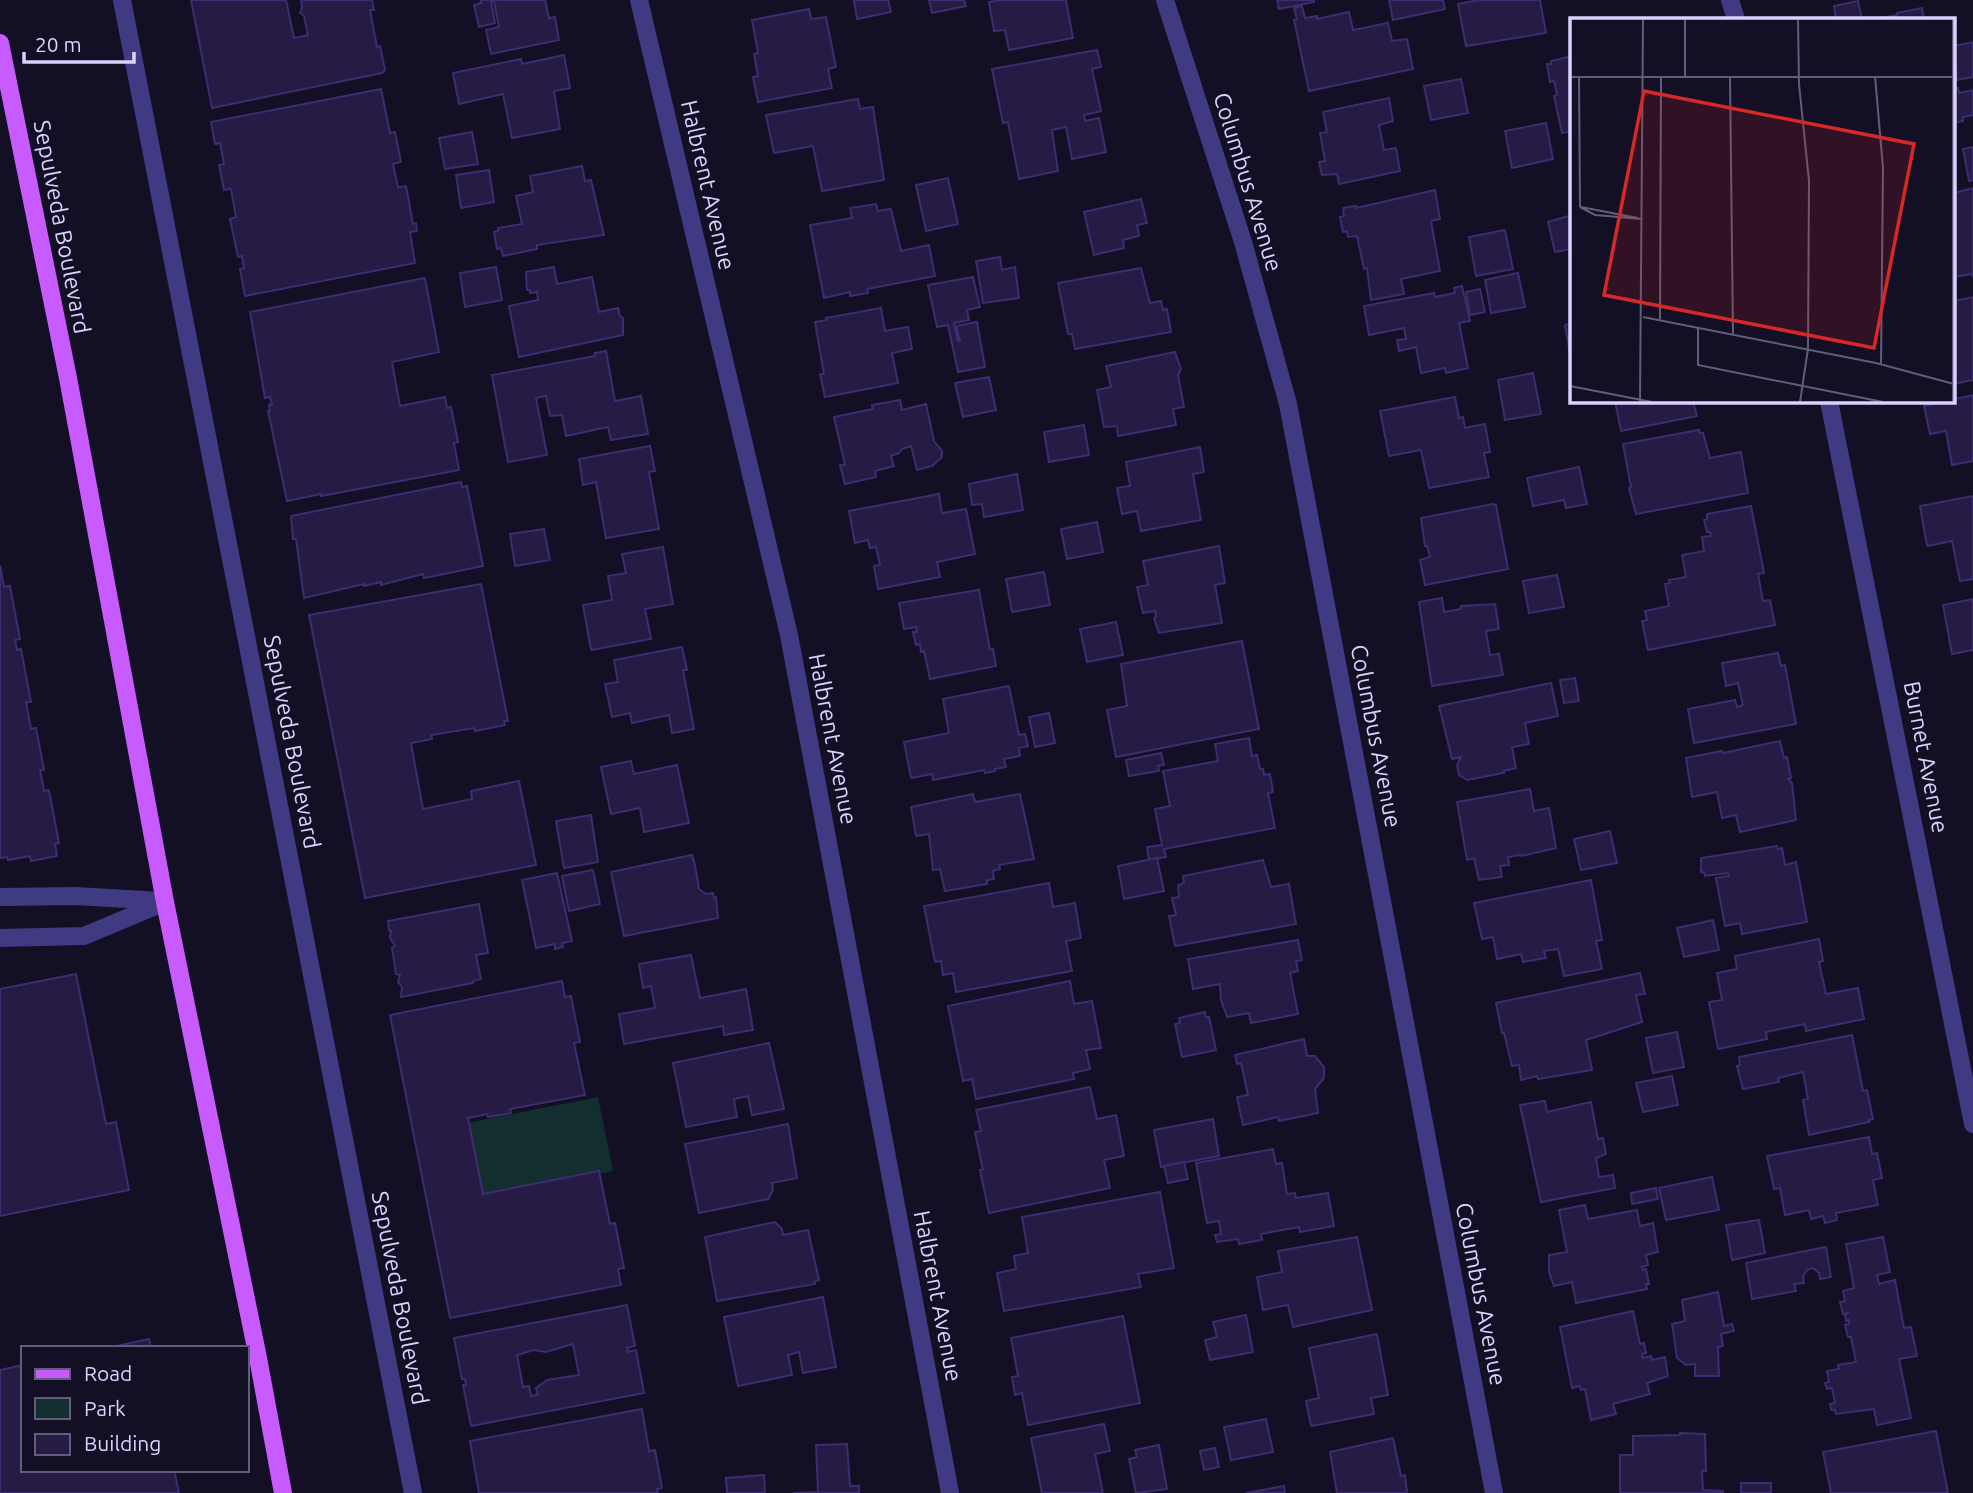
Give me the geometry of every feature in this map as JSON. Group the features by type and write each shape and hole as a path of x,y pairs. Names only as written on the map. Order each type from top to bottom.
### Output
{"main road":[{"name":"Sepulveda Boulevard","path":"0,43 70,392 165,902 256,1345 283,1493"}],"street":[{"name":"Sepulveda Boulevard","path":"122,0 413,1493"},
{"name":"Halbrent Avenue","path":"639,0 789,635 950,1493"},
{"name":"Columbus Avenue","path":"1165,0 1243,242 1288,404 1494,1493"},
{"path":"1730,0 1735,18"},
{"name":"Burnet Avenue","path":"1829,402 1973,1124"},
{"path":"0,897 76,896 165,902"},
{"path":"0,937 84,936 165,902"}],"green space":[{"path":"598,1097 613,1171 482,1196 467,1123"}],"building":[{"path":"191,0 286,0 294,38 308,35 304,16 300,13 301,0 372,0 374,10 370,10 377,47 380,46 385,70 382,73 212,108"},
{"path":"481,0 545,0 549,18 555,17 559,40 491,54 486,30 499,27 494,1 491,1 495,23 479,27 474,5 481,3"},
{"path":"854,0 888,0 891,12 857,19"},
{"path":"929,0 964,0 966,6 932,13"},
{"path":"1066,0 1073,38 1009,50 1005,30 994,31 989,2"},
{"path":"1277,0 1314,0 1314,2 1279,9"},
{"path":"1389,0 1443,0 1445,9 1393,20"},
{"path":"1479,0 1540,0 1546,33 1466,46 1458,4"},
{"path":"1858,1 1862,18 1836,18 1834,6"},
{"path":"1302,6 1305,18 1317,16 1317,19 1349,12 1353,30 1388,23 1392,41 1407,39 1413,69 1309,91 1294,20 1297,19 1294,8"},
{"path":"1922,8 1924,18 1880,18"},
{"path":"809,9 811,19 826,17 836,67 828,69 832,88 758,102 753,77 758,76 754,54 758,53 752,20"},
{"path":"1973,42 1973,77 1957,80 1955,46"},
{"path":"1097,50 1101,67 1092,69 1101,111 1084,115 1085,121 1099,118 1106,152 1072,159 1066,127 1052,130 1058,171 1019,179 1008,122 1003,123 992,69"},
{"path":"564,55 570,88 554,91 560,129 512,138 503,94 459,104 453,73 521,59 522,64"},
{"path":"1570,56 1570,131 1562,133 1554,96 1557,95 1554,81 1550,82 1547,64 1551,64 1551,61"},
{"path":"1461,79 1468,113 1431,120 1424,86"},
{"path":"1958,88 1959,93 1973,90 1973,115 1963,117 1963,121 1955,123 1955,89"},
{"path":"381,89 390,133 395,132 401,162 393,164 398,187 406,186 413,224 416,223 417,231 410,232 415,263 245,296 240,269 244,268 242,256 238,257 230,219 236,217 231,189 224,190 219,165 224,164 220,143 215,144 211,122"},
{"path":"1389,98 1393,121 1379,125 1384,150 1396,148 1400,171 1339,184 1337,174 1322,175 1319,162 1325,161 1320,133 1327,132 1323,112"},
{"path":"858,99 860,109 873,107 884,180 822,191 813,146 774,153 766,115"},
{"path":"1546,123 1553,159 1512,168 1505,131"},
{"path":"472,132 478,164 445,169 439,138"},
{"path":"1973,147 1973,180 1969,181 1963,149"},
{"path":"582,166 585,181 591,180 604,235 537,245 537,249 503,256 501,248 497,249 494,232 498,231 498,228 522,224 516,196 533,192 530,176"},
{"path":"489,170 494,202 461,208 456,175"},
{"path":"948,178 958,224 926,231 916,185"},
{"path":"1973,188 1973,277 1972,274 1955,277 1955,193"},
{"path":"1435,190 1440,219 1431,221 1440,271 1401,279 1404,294 1371,300 1367,268 1364,269 1357,236 1348,237 1347,231 1343,232 1340,217 1344,216 1343,208 1356,208"},
{"path":"1141,199 1147,223 1137,225 1139,236 1123,240 1124,248 1094,255 1084,212"},
{"path":"876,204 878,211 891,209 901,251 929,245 935,276 867,289 868,293 850,296 850,292 824,298 810,225 852,218 850,208"},
{"path":"1570,216 1570,249 1555,252 1548,222"},
{"path":"1505,230 1513,269 1476,276 1469,237"},
{"path":"1000,257 1002,270 1015,267 1019,298 983,303 976,261"},
{"path":"496,267 502,300 465,307 460,273"},
{"path":"554,267 557,284 592,277 599,312 618,308 623,318 623,335 519,357 509,306 538,300 537,292 530,293 530,290 527,290 526,272"},
{"path":"1141,268 1150,303 1161,301 1163,310 1167,309 1171,332 1075,349 1072,334 1068,334 1058,283"},
{"path":"1518,273 1525,307 1491,313 1485,280"},
{"path":"973,277 980,307 967,310 969,320 954,323 960,341 956,326 977,322 985,367 958,372 948,325 937,327 928,285"},
{"path":"425,278 439,352 392,362 400,406 445,397 447,408 451,407 458,442 454,443 459,470 287,501 268,411 269,405 272,404 270,397 265,398 250,312"},
{"path":"1462,286 1470,321 1459,323 1468,368 1446,373 1445,368 1421,373 1416,347 1399,351 1397,340 1406,339 1404,328 1369,335 1364,306 1434,293 1435,297 1455,293 1454,288"},
{"path":"1480,289 1485,312 1470,315 1466,292"},
{"path":"1973,297 1973,380 1955,384 1955,301"},
{"path":"881,308 885,331 908,327 912,349 892,353 898,383 825,397 815,322"},
{"path":"1570,324 1570,353 1565,325"},
{"path":"606,351 615,401 641,396 648,434 611,440 608,427 566,436 562,415 550,416 546,396 536,398 547,455 508,462 492,375 595,356 595,353"},
{"path":"1175,352 1181,369 1178,375 1184,407 1173,409 1176,425 1118,436 1117,426 1104,427 1097,390 1111,387 1106,366"},
{"path":"1533,373 1541,414 1505,420 1498,380"},
{"path":"989,377 996,410 963,417 955,383"},
{"path":"1973,395 1973,461 1952,465 1946,431 1930,434 1924,406 1955,402 1955,399"},
{"path":"1455,397 1459,418 1463,417 1465,428 1485,424 1490,452 1484,453 1489,477 1429,488 1421,450 1389,456 1380,411"},
{"path":"900,400 902,410 926,404 934,441 942,451 942,457 932,466 917,470 911,446 891,456 894,466 875,471 876,477 845,484 840,465 845,465 834,417 873,409 872,405"},
{"path":"1615,402 1693,402 1697,416 1621,431"},
{"path":"1084,425 1089,455 1049,462 1044,432"},
{"path":"1699,430 1703,433 1710,458 1741,452 1748,493 1636,514 1629,488 1631,487 1623,444"},
{"path":"650,446 655,471 649,472 659,529 606,538 596,482 583,485 579,459"},
{"path":"1200,447 1204,472 1193,474 1201,520 1141,531 1137,511 1122,514 1117,488 1130,486 1126,462"},
{"path":"1579,467 1587,504 1566,508 1564,500 1533,506 1527,478"},
{"path":"1017,474 1023,510 984,517 982,504 972,505 969,484"},
{"path":"461,482 462,487 467,486 483,566 424,578 423,574 381,585 381,582 364,584 304,598 291,516"},
{"path":"939,494 942,513 966,509 975,554 937,562 940,577 878,589 874,566 880,565 876,547 870,548 868,540 855,543 849,511"},
{"path":"1973,496 1973,579 1960,581 1952,541 1927,546 1920,506"},
{"path":"1496,505 1508,569 1425,585 1420,560 1430,557 1425,546 1421,518"},
{"path":"1751,506 1764,573 1758,574 1763,601 1770,600 1775,625 1648,650 1642,621 1647,620 1645,611 1669,606 1665,584 1670,583 1669,580 1686,577 1682,555 1704,551 1702,537 1711,536 1704,520 1707,519 1707,514"},
{"path":"1097,522 1103,552 1067,559 1061,529"},
{"path":"544,529 550,560 515,566 510,534"},
{"path":"1219,546 1225,583 1215,585 1222,623 1159,633 1154,618 1155,611 1143,613 1137,587 1148,585 1143,561"},
{"path":"663,547 673,604 645,609 651,639 591,650 583,605 612,600 608,576 626,573 622,554"},
{"path":"0,565 4,587 10,586 20,639 15,640 17,650 21,649 31,702 26,702 31,729 36,728 44,770 40,770 44,791 49,790 59,843 55,844 57,856 31,861 30,856 8,860 7,857 0,858"},
{"path":"1044,572 1050,605 1012,612 1006,579"},
{"path":"1557,575 1564,607 1529,613 1523,581"},
{"path":"481,584 508,721 504,721 505,725 475,731 474,728 431,735 432,739 411,743 423,809 472,799 471,791 519,781 536,865 365,898 309,615"},
{"path":"979,590 990,650 993,649 996,666 930,679 924,651 921,652 920,644 916,645 913,632 917,632 916,627 904,629 899,603"},
{"path":"1442,598 1444,612 1461,609 1461,606 1495,604 1499,629 1486,631 1490,655 1499,654 1503,675 1432,686 1419,602"},
{"path":"1973,599 1973,650 1952,654 1943,605"},
{"path":"1116,622 1123,655 1087,662 1080,629"},
{"path":"1242,641 1259,729 1116,757 1107,710 1127,706 1121,664"},
{"path":"682,647 687,670 683,670 694,729 672,733 669,715 632,723 630,713 612,717 605,684 618,682 614,660"},
{"path":"1778,653 1781,666 1785,665 1796,724 1694,743 1688,709 1735,700 1737,707 1743,705 1738,683 1726,686 1722,663"},
{"path":"1575,678 1579,701 1564,703 1560,680"},
{"path":"1551,683 1558,716 1525,723 1529,744 1512,747 1516,768 1467,780 1459,775 1457,765 1461,757 1452,759 1439,706"},
{"path":"1009,686 1019,735 1025,734 1028,746 1019,748 1020,756 1004,759 1006,767 995,771 985,773 984,770 933,780 932,774 911,778 904,742 949,733 943,699"},
{"path":"1049,713 1055,743 1035,747 1029,717"},
{"path":"1249,738 1252,756 1257,755 1264,775 1270,774 1273,792 1268,793 1275,828 1164,849 1166,857 1149,860 1147,847 1162,845 1155,809 1170,806 1163,771 1218,761 1215,744"},
{"path":"1780,741 1784,758 1787,757 1791,778 1788,779 1792,783 1796,820 1740,832 1736,815 1722,818 1717,792 1692,797 1686,758"},
{"path":"1161,753 1164,765 1158,766 1159,771 1129,776 1126,760"},
{"path":"631,761 634,774 677,765 689,823 644,832 640,808 611,814 601,767"},
{"path":"1530,789 1534,811 1549,808 1556,848 1508,857 1509,865 1500,866 1502,877 1479,880 1474,858 1467,860 1457,802"},
{"path":"973,794 975,802 1020,794 1034,859 999,865 1000,869 993,871 994,879 987,880 987,884 945,891 940,869 933,870 929,834 916,836 911,807"},
{"path":"591,815 598,862 564,868 556,821"},
{"path":"1610,831 1617,863 1581,870 1574,839"},
{"path":"1777,846 1778,849 1782,848 1785,865 1796,862 1807,922 1742,934 1740,923 1725,926 1716,878 1729,876 1728,873 1705,876 1704,872 1701,872 1701,858"},
{"path":"692,855 699,889 706,894 713,893 714,898 716,897 718,918 624,936 611,872"},
{"path":"1157,858 1164,891 1124,899 1118,866"},
{"path":"1263,860 1271,887 1289,884 1296,924 1175,946 1169,916 1176,915 1172,898 1179,897 1178,885 1184,883 1183,876"},
{"path":"593,870 600,904 569,911 562,876"},
{"path":"557,873 572,941 562,943 563,947 555,949 555,944 536,948 522,880"},
{"path":"1591,880 1602,940 1596,941 1602,969 1564,976 1558,949 1544,951 1546,958 1523,962 1521,954 1497,959 1493,937 1482,939 1474,903"},
{"path":"1049,883 1053,907 1075,903 1081,938 1066,941 1072,971 956,992 953,973 943,975 941,961 935,962 924,906"},
{"path":"479,904 488,953 476,955 481,979 473,983 401,997 402,987 398,982 400,975 396,974 392,948 395,946 390,938 388,921"},
{"path":"1713,920 1719,950 1684,957 1677,928"},
{"path":"1819,939 1823,961 1819,962 1826,994 1858,988 1864,1019 1806,1031 1805,1024 1766,1032 1767,1039 1718,1049 1709,1002 1722,1000 1717,973 1737,969 1735,956"},
{"path":"1298,940 1302,960 1296,961 1298,971 1290,973 1298,1014 1251,1023 1249,1013 1227,1017 1221,1000 1220,984 1193,989 1188,959"},
{"path":"691,955 700,998 746,989 753,1030 724,1035 723,1026 624,1044 619,1014 655,1008 651,986 643,988 639,964"},
{"path":"1640,973 1645,994 1636,995 1642,1022 1586,1040 1592,1070 1521,1080 1519,1065 1512,1066 1496,1003"},
{"path":"76,974 106,1124 116,1122 129,1190 0,1216 0,989"},
{"path":"562,981 565,997 571,996 580,1042 574,1043 585,1095 510,1109 511,1113 468,1118 483,1194 599,1171 610,1224 615,1223 624,1268 618,1269 621,1285 450,1318 390,1015"},
{"path":"1070,981 1074,1004 1092,1001 1101,1048 1086,1050 1090,1069 1073,1073 1074,1079 976,1099 972,1079 963,1081 948,1006"},
{"path":"1205,1012 1206,1017 1209,1017 1216,1050 1182,1057 1175,1024 1180,1023 1179,1018"},
{"path":"1677,1032 1684,1067 1653,1073 1646,1038"},
{"path":"1852,1035 1863,1091 1867,1090 1873,1119 1869,1122 1809,1135 1803,1100 1808,1099 1803,1072 1778,1078 1779,1082 1743,1089 1737,1066 1740,1065 1739,1057"},
{"path":"1304,1039 1307,1056 1315,1056 1324,1067 1324,1078 1315,1089 1318,1113 1279,1121 1278,1117 1243,1125 1237,1097 1248,1095 1241,1063 1237,1064 1235,1055"},
{"path":"769,1043 784,1109 752,1115 748,1096 734,1099 737,1117 686,1127 673,1063"},
{"path":"1672,1076 1678,1105 1643,1112 1636,1083"},
{"path":"1090,1087 1097,1119 1116,1115 1124,1156 1104,1160 1110,1188 989,1213 975,1132 981,1131 976,1110"},
{"path":"1545,1101 1547,1112 1591,1102 1598,1139 1603,1138 1606,1154 1596,1158 1599,1177 1613,1175 1615,1188 1541,1202 1520,1105"},
{"path":"1213,1119 1219,1156 1161,1167 1154,1130"},
{"path":"788,1124 797,1178 772,1183 773,1190 768,1199 699,1213 685,1144"},
{"path":"1869,1137 1872,1154 1877,1153 1882,1178 1873,1180 1878,1205 1836,1213 1837,1220 1825,1223 1823,1216 1811,1219 1809,1210 1785,1215 1780,1188 1774,1189 1767,1156"},
{"path":"1273,1149 1276,1164 1282,1163 1287,1194 1295,1193 1296,1198 1328,1193 1334,1226 1300,1232 1299,1227 1261,1234 1262,1240 1239,1244 1238,1239 1217,1242 1215,1235 1221,1234 1219,1221 1207,1223 1196,1163"},
{"path":"1184,1162 1188,1179 1168,1183 1164,1166"},
{"path":"1712,1177 1719,1210 1666,1220 1659,1188"},
{"path":"1656,1188 1658,1199 1632,1204 1631,1193"},
{"path":"1160,1192 1174,1268 1138,1274 1141,1287 1004,1311 997,1273 1016,1269 1014,1256 1028,1253 1022,1217"},
{"path":"1585,1205 1588,1219 1637,1210 1640,1226 1653,1223 1658,1252 1646,1255 1648,1265 1642,1267 1643,1270 1646,1269 1649,1284 1646,1284 1647,1289 1576,1303 1572,1282 1554,1286 1549,1272 1549,1255 1567,1252 1559,1210"},
{"path":"1759,1220 1765,1253 1732,1260 1726,1225"},
{"path":"775,1222 782,1229 783,1235 808,1230 819,1280 815,1281 815,1284 717,1301 705,1237"},
{"path":"1357,1237 1372,1310 1293,1327 1288,1305 1263,1310 1257,1277 1282,1272 1278,1251"},
{"path":"1883,1237 1890,1272 1877,1275 1879,1284 1895,1280 1904,1328 1911,1327 1917,1356 1899,1359 1911,1418 1877,1425 1874,1409 1836,1414 1835,1410 1831,1410 1830,1404 1835,1403 1832,1388 1827,1389 1825,1383 1829,1382 1827,1371 1839,1369 1838,1365 1856,1362 1851,1337 1848,1337 1845,1325 1849,1324 1849,1320 1846,1321 1847,1313 1843,1314 1840,1302 1845,1301 1843,1291 1854,1288 1846,1244"},
{"path":"1826,1247 1831,1277 1820,1279 1819,1273 1813,1268 1807,1270 1803,1277 1804,1283 1794,1284 1796,1291 1752,1299 1746,1263"},
{"path":"1718,1292 1724,1326 1732,1324 1734,1331 1721,1334 1723,1346 1718,1347 1719,1376 1695,1376 1695,1364 1686,1365 1677,1358 1672,1324 1685,1321 1682,1300"},
{"path":"823,1297 836,1367 803,1373 799,1352 788,1355 792,1375 738,1386 724,1317"},
{"path":"627,1305 635,1346 627,1348 628,1352 636,1350 644,1393 471,1426 463,1385 466,1385 465,1379 462,1379 454,1338","holes":["573,1344 579,1375 547,1380 536,1388 538,1395 531,1396 529,1386 523,1387 517,1355 534,1350 546,1352"]},
{"path":"1633,1311 1640,1344 1644,1343 1646,1353 1642,1354 1643,1358 1651,1356 1652,1360 1665,1357 1668,1376 1647,1383 1650,1394 1613,1404 1616,1414 1591,1420 1585,1389 1581,1390 1580,1386 1572,1388 1560,1327"},
{"path":"1246,1315 1253,1352 1210,1360 1205,1340 1217,1337 1213,1322"},
{"path":"1123,1316 1140,1403 1028,1425 1022,1393 1015,1395 1012,1377 1018,1376 1011,1338"},
{"path":"1377,1334 1388,1395 1371,1398 1374,1414 1311,1426 1306,1401 1319,1398 1309,1348"},
{"path":"149,1339 151,1346 117,1346"},
{"path":"21,1365 21,1472 174,1472 179,1493 0,1493 0,1370"},
{"path":"642,1409 649,1451 655,1450 662,1488 657,1489 658,1493 479,1493 470,1441"},
{"path":"1266,1419 1273,1452 1231,1460 1224,1427"},
{"path":"1104,1424 1110,1451 1095,1454 1103,1493 1042,1493 1031,1438"},
{"path":"1936,1431 1948,1493 1831,1493 1823,1452"},
{"path":"1705,1434 1706,1471 1702,1471 1703,1490 1723,1493 1620,1493 1620,1455 1633,1455 1633,1436"},
{"path":"1393,1438 1401,1476 1405,1475 1407,1493 1337,1493 1330,1452"},
{"path":"847,1444 850,1486 859,1486 859,1493 793,1493 818,1492 816,1445"},
{"path":"1159,1445 1167,1489 1136,1493 1129,1459 1137,1457 1135,1450"},
{"path":"1215,1448 1219,1467 1204,1470 1200,1451"},
{"path":"764,1475 765,1493 727,1493 726,1478"},
{"path":"1741,1483 1771,1483 1771,1493 1741,1493"},
{"path":"1284,1486 1285,1493 1246,1493"}]}
